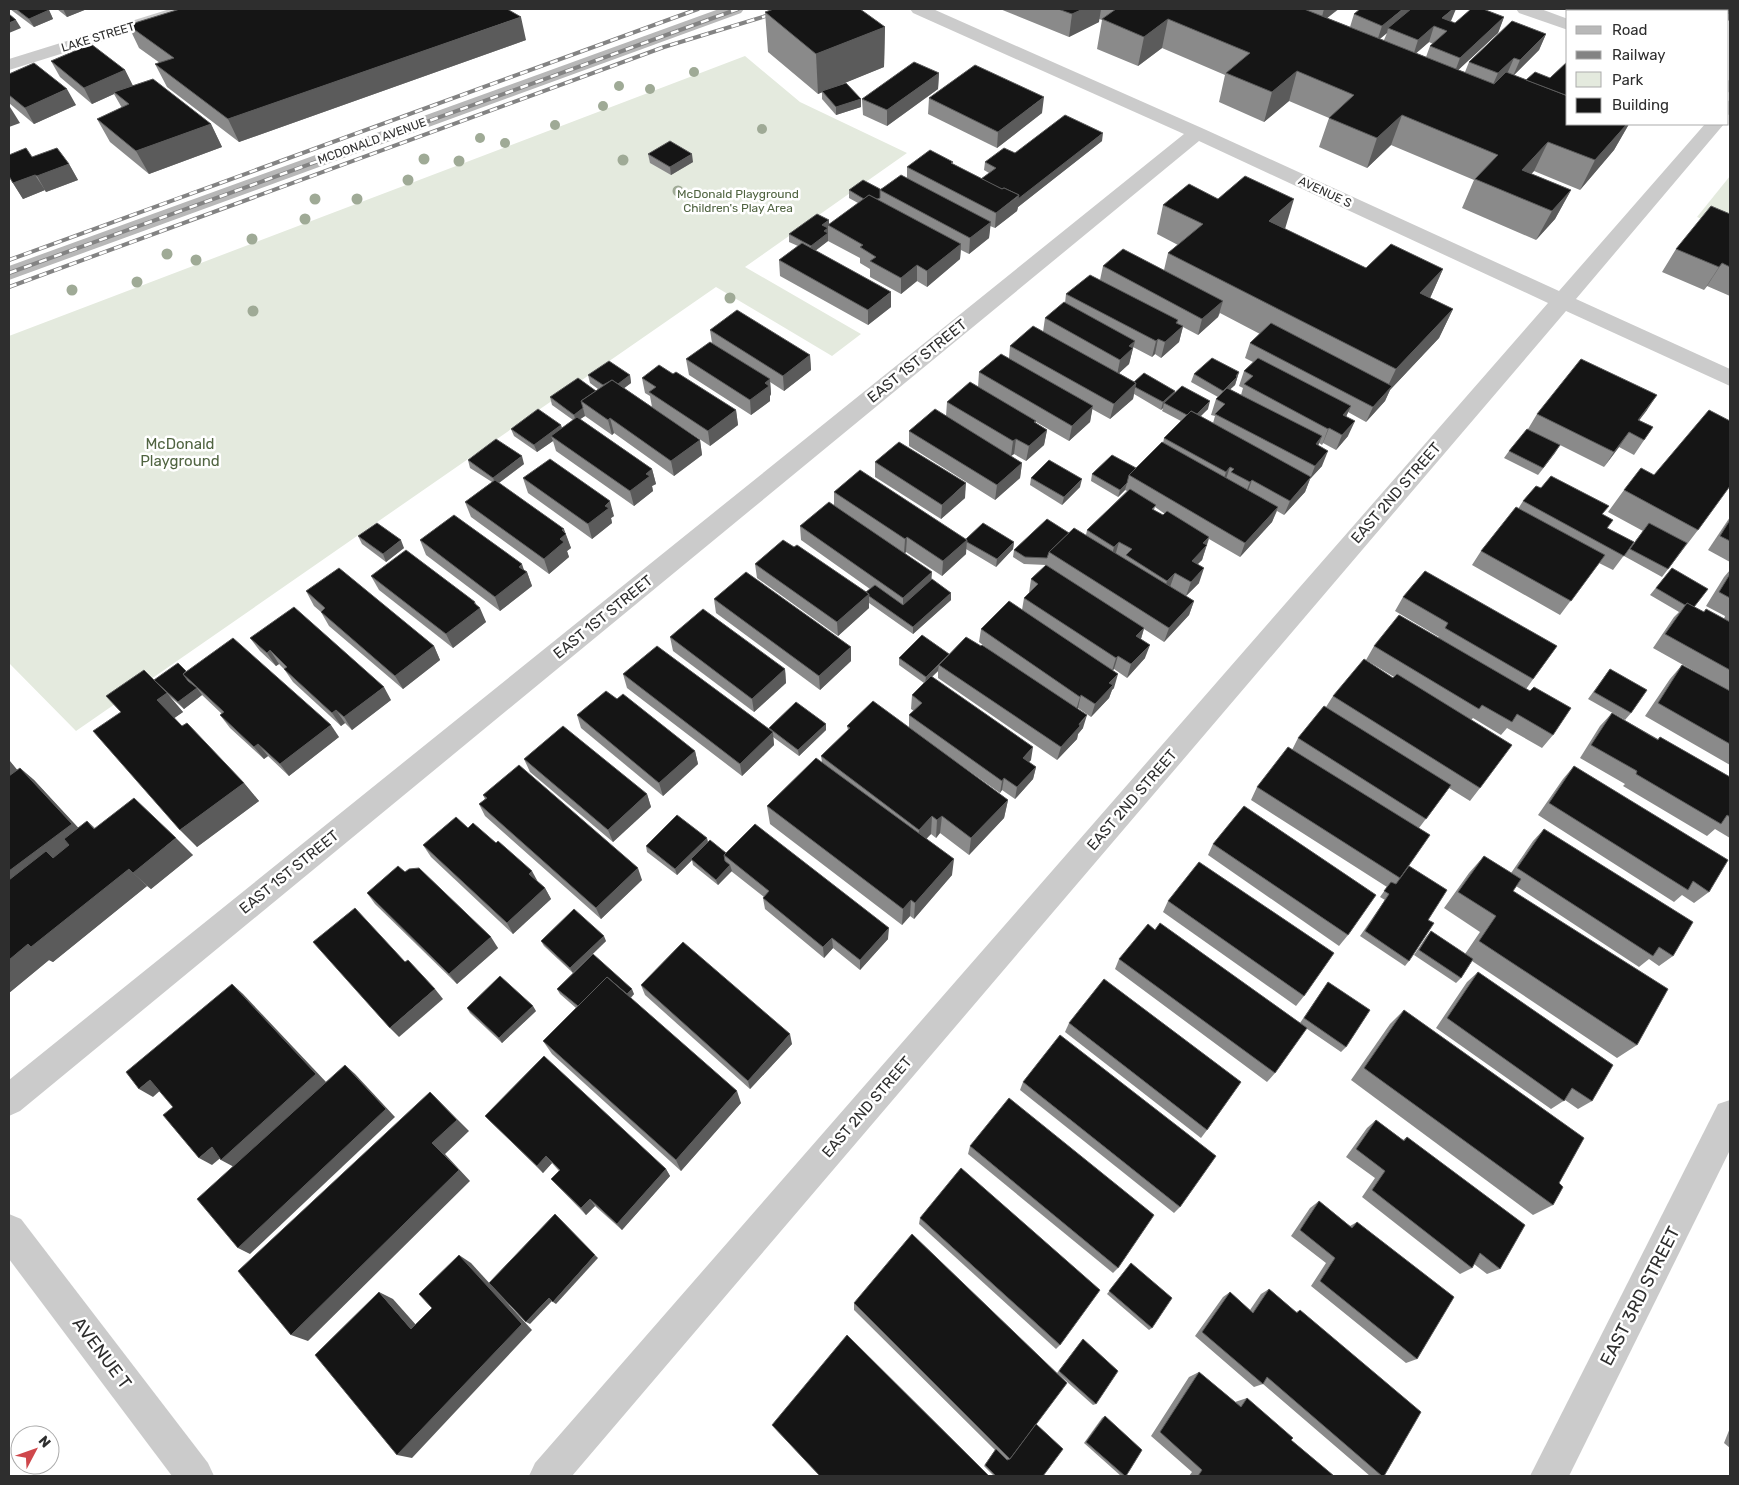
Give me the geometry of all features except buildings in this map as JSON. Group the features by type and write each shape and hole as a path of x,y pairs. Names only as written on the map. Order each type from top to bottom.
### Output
{"main road":[{"name":"MCDONALD AVENUE","path":"9,273 735,9"}],"street":[{"name":"LAKE STREET","path":"9,65 187,9"},
{"name":"AVENUE S","path":"919,9 1197,133 1730,378"},
{"path":"1525,9 1566,24"},
{"name":"EAST 2ND STREET","path":"548,1476 1714,125"},
{"name":"EAST 1ST STREET","path":"9,1100 1197,133"},
{"name":"EAST 3RD STREET","path":"1549,1476 1730,1116"},
{"name":"AVENUE T","path":"9,1231 195,1476"}],"green space":[{"name":"McDonald Playground","path":"745,56 800,102 907,153 745,267 861,334 832,356 716,287 76,731 9,663 9,336"},
{"path":"1730,176 1730,231 1697,217"}],"railway":[{"path":"9,260 698,9"},
{"path":"9,273 738,9"},
{"path":"9,287 664,47 789,9"}],"park label":[{"name":"McDonald Playground Children's Play Area","path":"738,201"}]}
